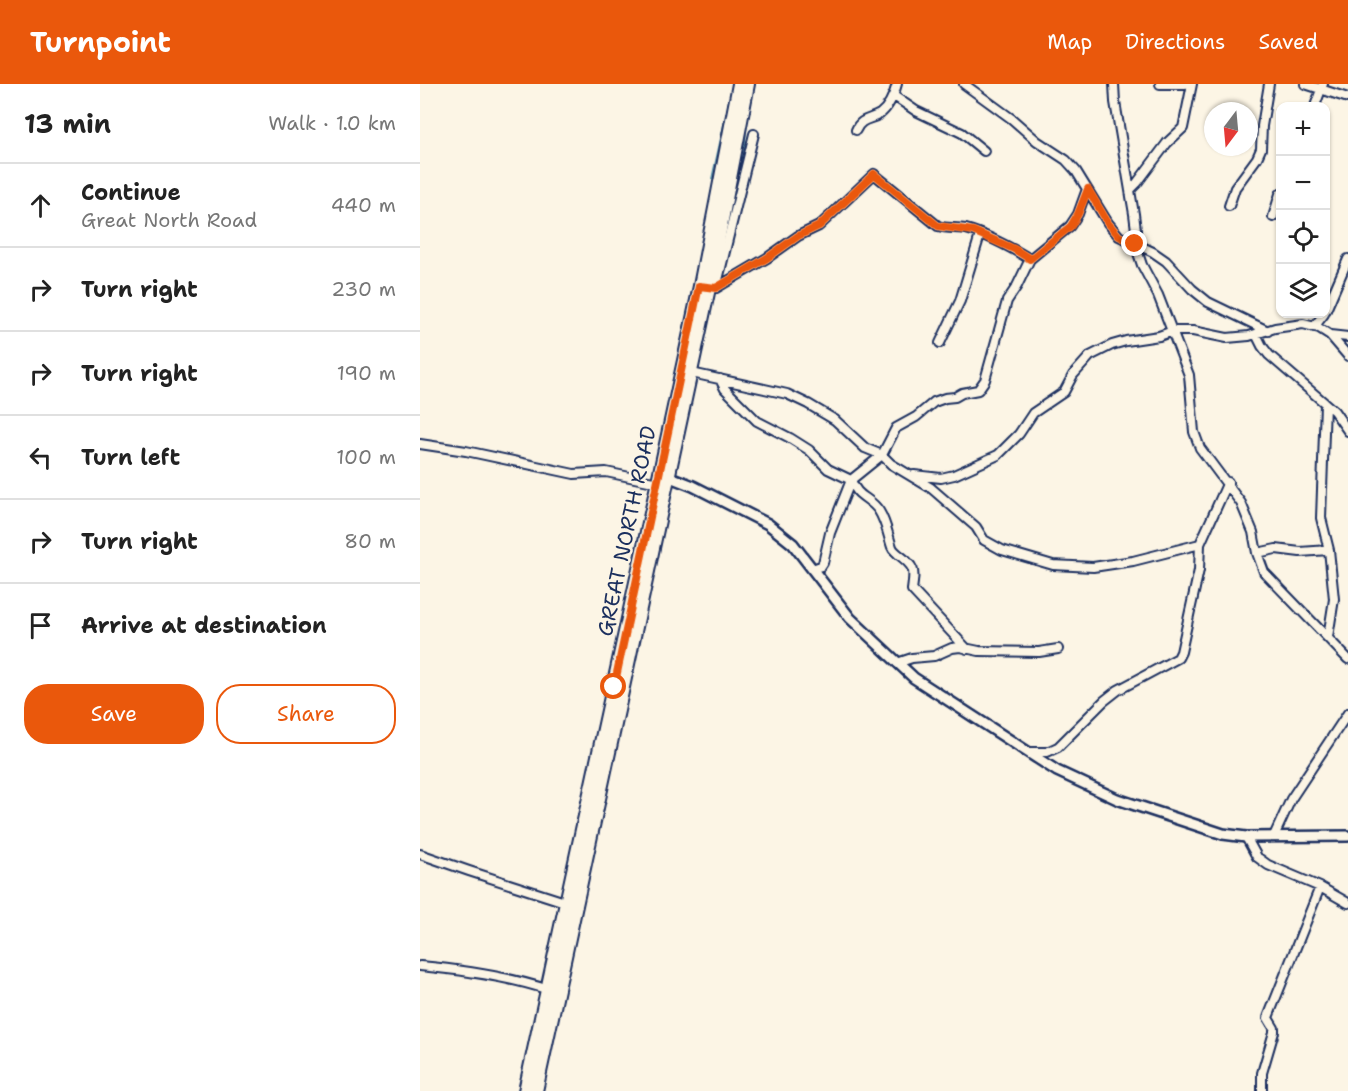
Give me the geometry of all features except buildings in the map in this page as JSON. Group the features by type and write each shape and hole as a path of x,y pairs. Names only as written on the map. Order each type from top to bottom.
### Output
{"main road":[{"name":"GREAT NORTH ROAD","path":"708,287 739,84"},
{"name":"GREAT NORTH ROAD","path":"525,1091 662,477 708,287 748,84"},
{"name":"GREAT NORTH ROAD","path":"536,1091 662,477"}],"street":[{"path":"856,130 861,121 882,113 894,96 897,84"},
{"path":"964,84 1012,118 1037,141 1066,160 1119,236 1153,252 1166,261 1192,289 1208,302 1269,331"},
{"path":"1114,84 1136,230 1135,244 1142,265 1173,331 1189,375 1194,432 1200,448 1228,482 1247,514 1263,572 1348,659"},
{"path":"1160,84 1185,84"},
{"path":"1130,190 1167,143 1183,128 1192,84"},
{"path":"1229,206 1235,188 1261,149 1262,126 1269,84"},
{"path":"1305,84 1322,87 1348,98"},
{"path":"1317,102 1322,87"},
{"path":"894,96 916,111 962,134 984,151"},
{"path":"708,287 754,134"},
{"path":"708,287 767,258 798,236 819,226 874,174 938,226 948,229 960,228 980,235 1014,249 1030,259"},
{"path":"812,569 823,563 830,533 851,480 882,455 896,428 916,417 934,402 981,388 1007,301 1030,259 1071,226 1088,189"},
{"path":"1273,217 1276,208"},
{"path":"940,343 960,301 980,235"},
{"path":"1330,300 1348,259"},
{"path":"1314,327 1321,318"},
{"path":"912,475 941,478 954,475 991,459 1019,434 1033,413 1064,392 1073,375 1090,356 1119,343 1159,336 1173,331 1193,331 1227,338 1303,324 1330,335 1348,337"},
{"path":"1256,334 1269,355 1300,380 1341,419 1348,431"},
{"path":"1330,335 1340,350 1348,356"},
{"path":"686,372 788,394 808,404 834,420 865,448 882,455 891,464 912,475 954,507 976,527 984,540 994,547 1053,565 1103,566 1200,544"},
{"path":"720,379 725,389 757,421 809,450 828,469 851,480 860,495 879,511 890,534 892,549 913,567 915,574 912,590 967,649"},
{"path":"1325,404 1321,518 1329,550 1334,599 1328,638"},
{"path":"420,444 466,451 574,474 606,472 662,477 693,486 768,524 793,544 850,618 914,678 1057,771 1117,799 1212,831 1246,837 1348,836"},
{"path":"1030,752 1047,752 1058,747 1118,690 1178,658 1195,592 1200,544 1228,482"},
{"path":"1257,553 1276,549 1300,552 1329,550"},
{"path":"897,663 912,658 934,656 960,647 979,651 1039,652 1058,649"},
{"path":"1274,836 1291,799 1348,713"},
{"path":"1246,837 1257,857 1268,865 1320,887 1348,903"},
{"path":"420,854 567,903"},
{"path":"1262,1091 1262,1073 1274,1032 1268,1018 1320,887"},
{"path":"420,966 526,982 549,990"}],"waterway":[{"path":"712,179 733,84"},
{"path":"736,182 744,152 748,111"}],"route":[{"path":"614,687 699,286 716,288 767,258 798,236 819,226 874,174 938,226 973,231 1014,249 1030,259 1071,226 1088,189 1108,223 1119,236 1135,244"}]}
